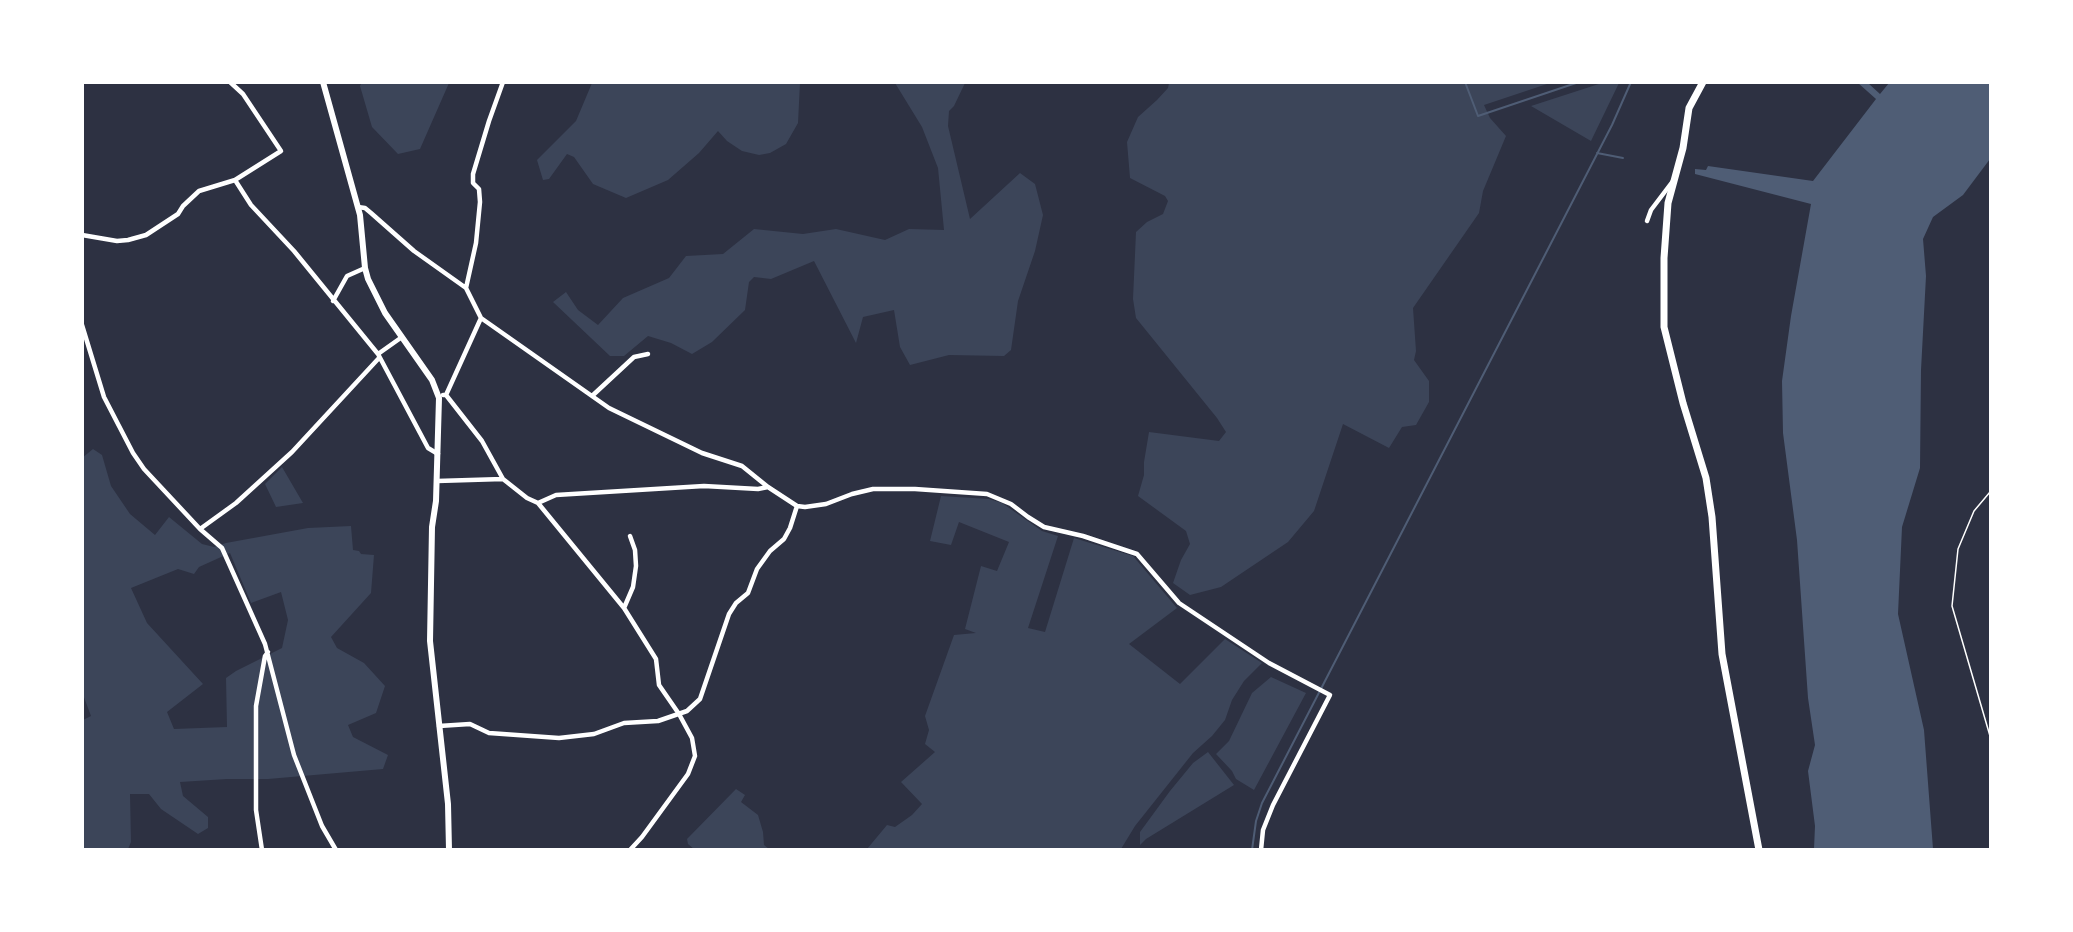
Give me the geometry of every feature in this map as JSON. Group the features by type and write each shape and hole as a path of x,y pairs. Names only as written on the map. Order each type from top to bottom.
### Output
{"main road":[{"path":"1703,82 1689,108 1683,148 1673,180 1667,214 1664,327 1683,403 1706,478 1712,517 1722,654 1759,849"}],"street":[{"path":"82,234 117,241 146,235 178,214 199,190 235,180 281,151 243,94 230,82"},
{"path":"323,82 363,228 365,268 372,292 442,394 482,441 503,479 526,498 538,502 624,608 656,659 659,685 679,714 695,748 688,774 642,837 630,849"},
{"path":"466,288 476,243 480,202 479,189 473,183 473,174 503,82"},
{"path":"235,180 251,205 294,251 379,356 428,448 438,454"},
{"path":"1647,221 1651,210 1673,180"},
{"path":"358,207 371,213 414,251 466,288 481,318 609,408 702,453 742,466 797,506 826,504 873,489 987,494 1011,504 1044,527 1083,536 1137,554 1179,603 1269,663 1330,695 1273,805 1263,830 1261,849"},
{"path":"333,301 347,276 365,268"},
{"path":"449,849 448,804 430,634 432,527 442,394 481,318"},
{"path":"82,325 104,397 133,453 144,469 200,529 222,548 268,652 294,755 322,826 336,849"},
{"path":"200,529 236,503 292,452 345,397 379,356 402,337"},
{"path":"592,396 634,357 648,354"},
{"path":"437,481 503,479"},
{"path":"538,502 556,495 704,486 758,489 768,487"},
{"path":"439,726 470,724 489,733 559,738 594,734 624,723 658,721 687,711 700,699 729,614 736,603 748,593 757,569 770,551 784,540 797,506"},
{"path":"624,608 633,586 636,566 635,550 630,536"},
{"path":"262,849 256,810 256,706 265,656 268,652"}],"path":[{"path":"1990,492 1974,511 1958,549 1952,606 1990,736"}],"shaded area":[{"path":"362,82 449,83 420,149 398,154 372,127 360,86"},
{"path":"1605,82 1619,83 1591,141 1531,106"},
{"path":"592,83 800,83 798,123 786,144 770,153 759,155 742,151 727,141 718,131 699,153 668,180 626,198 593,184 574,157 567,154 549,179 543,180 537,160 576,121"},
{"path":"895,83 965,83 954,106 949,111 948,126 970,219 1020,173 1035,184 1043,215 1035,251 1018,301 1011,350 1004,356 949,355 910,365 900,347 894,310 863,317 856,343 814,261 771,279 754,277 749,282 745,310 712,342 692,354 671,343 648,336 624,356 610,356 553,302 566,292 578,310 598,325 623,298 669,278 686,256 723,254 754,229 803,234 836,229 885,240 909,229 944,230 938,168 922,127"},
{"path":"1169,83 1550,83 1484,105 1490,118 1506,136 1483,191 1479,213 1413,308 1416,351 1414,360 1429,381 1429,402 1416,425 1402,427 1389,448 1343,424 1314,511 1288,542 1221,587 1190,595 1173,583 1181,560 1190,544 1186,531 1138,496 1144,475 1149,432 1219,441 1226,432 1136,318 1133,299 1136,232 1147,222 1163,214 1168,201 1165,196 1130,178 1127,142 1138,117 1168,88"},
{"path":"1858,83 1868,83 1880,94 1889,83 1990,83 1990,159 1963,195 1933,217 1923,239 1926,276 1921,370 1920,468 1902,527 1898,614 1924,730 1933,849 1814,849 1815,826 1808,771 1815,745 1808,698 1797,540 1783,433 1782,381 1811,204 1695,174 1695,169 1706,170 1708,166 1813,181 1876,99"},
{"path":"93,449 102,455 111,486 130,514 155,535 169,517 202,544 214,547 308,528 351,526 353,550 361,554 374,555 371,593 331,637 337,648 364,663 385,686 376,713 348,725 353,737 388,755 383,769 268,779 180,782 183,796 208,817 208,828 198,834 161,809 149,794 130,794 131,842 128,849 83,849 83,720 91,716 82,692 82,458","holes":["230,553 251,603 281,592 288,620 282,648 226,678 227,727 174,729 167,712 203,684 147,623 131,588 178,569 194,574 199,567"]},
{"path":"282,467 303,503 276,507 265,484"},
{"path":"941,496 989,499 1002,503 1042,531 1058,536 1028,628 1045,632 1074,538 1133,556 1177,608 1129,644 1180,684 1225,639 1262,663 1244,681 1232,700 1225,720 1212,736 1193,753 1135,826 1121,849 867,849 887,825 895,827 912,815 922,804 901,782 935,752 925,744 929,730 925,716 954,635 976,633 965,629 981,566 997,571 1009,542 959,522 951,545 930,541"},
{"path":"1271,677 1306,693 1254,790 1236,779 1232,771 1216,754 1229,741 1252,693"},
{"path":"1208,752 1234,785 1146,839 1140,845 1140,832 1193,763"},
{"path":"736,789 745,795 741,802 758,815 764,845 769,849 694,849 688,844 687,839"}],"waterway":[{"path":"1465,82 1478,116 1579,82"},
{"path":"1252,850 1256,821 1262,803 1612,125 1631,82"},
{"path":"1597,153 1623,158"}]}
